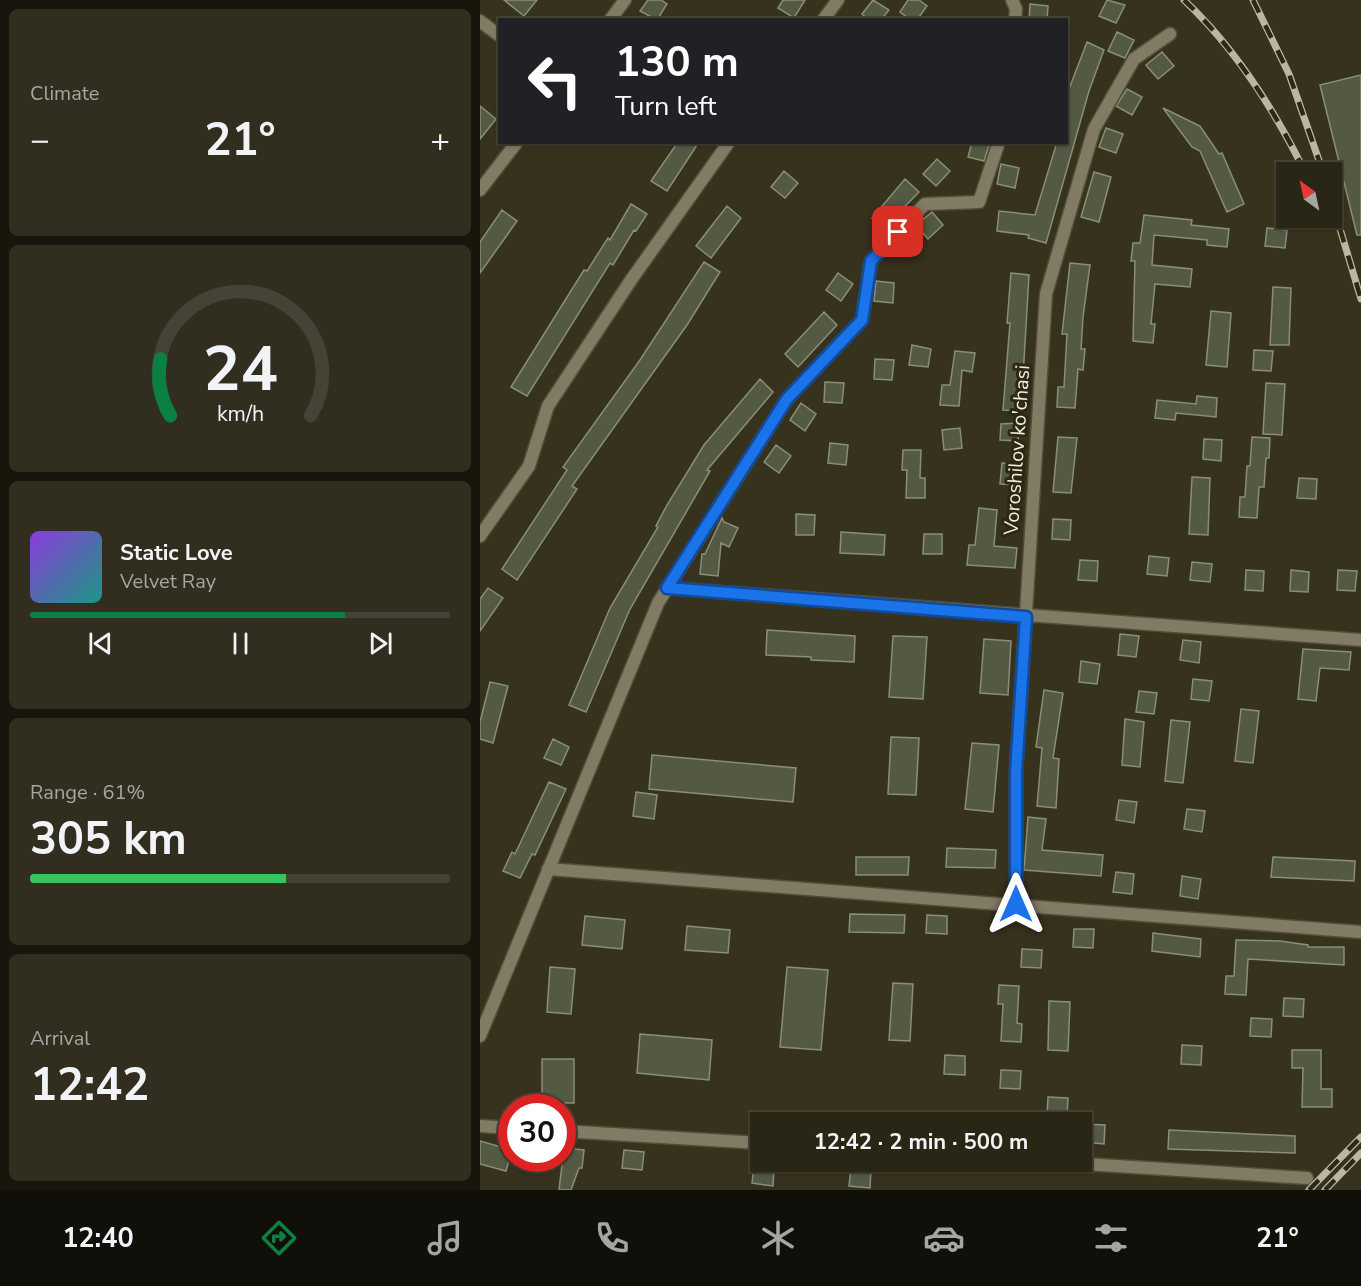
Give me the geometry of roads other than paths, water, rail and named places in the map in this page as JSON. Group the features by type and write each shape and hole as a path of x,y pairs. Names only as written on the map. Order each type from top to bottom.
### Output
{"street":[{"path":"612,18 625,0"},
{"path":"824,18 838,0"},
{"path":"1012,0 1016,9 1015,18"},
{"path":"480,21 498,34"},
{"name":"Voroshilov ko'chasi","path":"1016,904 1016,772 1046,294 1094,129 1134,59 1170,34"},
{"path":"480,190 515,144"},
{"path":"480,536 529,466 548,406 631,280 728,144"},
{"path":"480,1036 658,603 787,399 862,320 871,261 925,204 979,202 998,144"},
{"path":"667,588 1026,617 1225,628 1361,640"},
{"path":"549,869 1361,932"},
{"path":"480,1126 498,1127"},
{"path":"576,1132 750,1142"},
{"path":"1092,1165 1306,1178"}],"railway":[{"path":"1184,0 1220,38 1252,81 1300,162"},
{"path":"1253,0 1289,74 1320,162"},
{"path":"1340,228 1361,299"},
{"path":"1309,1190 1361,1137"},
{"path":"1325,1190 1361,1153"}]}
